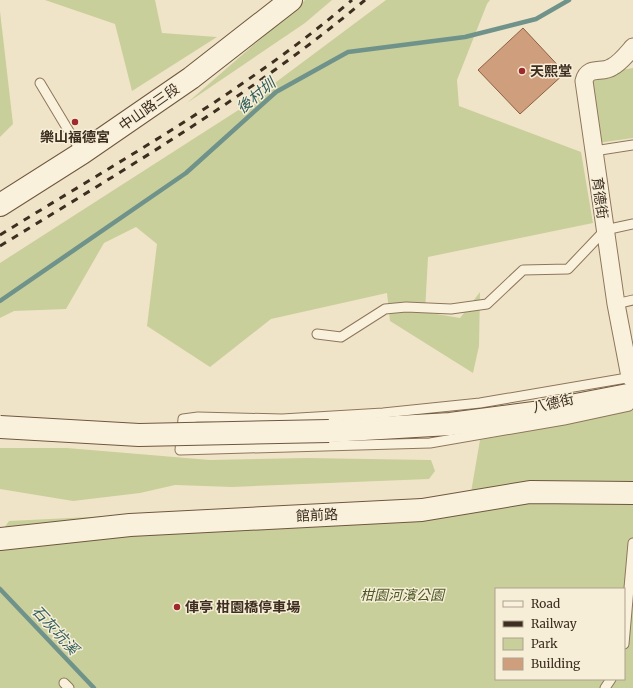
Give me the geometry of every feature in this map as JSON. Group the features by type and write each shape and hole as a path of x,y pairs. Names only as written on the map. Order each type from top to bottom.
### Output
{"street":[{"name":"中山路三段","path":"0,205 82,153 191,78 291,0"},
{"name":"育德街","path":"632,383 616,304 584,82 586,75 590,72 612,68 633,47"},
{"name":"八德街","path":"0,427 139,435 329,431 450,424 473,421 632,383"},
{"name":"館前路","path":"0,539 130,525 422,510 530,492 633,493"}],"lane":[{"path":"40,84 82,153"},
{"path":"594,151 633,145"},
{"path":"317,334 341,336 385,309 406,307 451,308 487,304 523,270 568,269 605,230 633,224"},
{"path":"616,304 633,300"},
{"path":"632,383 480,403 383,413 282,419 198,417 183,419 180,450 430,443 564,420 633,405"},
{"path":"625,633 633,543"}],"green space":[{"path":"45,0 155,0 162,33 217,37 132,91 115,24"},
{"path":"305,0 332,0 305,23 187,103"},
{"path":"386,0 490,0 487,4 457,80 459,106 581,152 593,223 428,257 425,312 460,318 480,292 479,346 473,373 390,321 387,293 271,319 210,367 147,326 157,244 136,227 104,243 66,309 14,311 0,318 0,263 240,109"},
{"path":"0,11 13,124 0,137"},
{"path":"633,68 633,138 598,143 588,82 595,74"},
{"name":"柑園河濱公園","path":"633,410 633,688 0,688 0,534 9,521 470,498 480,440"},
{"path":"0,448 67,448 210,460 307,458 431,460 435,471 429,479 232,487 175,485 140,493 73,501 0,489"}],"building":[{"name":"天熙堂","path":"523,28 565,73 520,114 478,70"}],"waterway":[{"name":"後村圳","path":"0,301 186,173 276,92 348,52 465,37 536,19 569,0"},
{"name":"石灰坑溪","path":"0,589 94,688"}],"railway":[{"path":"0,235 225,95 269,65 352,0"},
{"path":"0,246 187,130 233,99 278,68 365,0"}],"place":[{"name":"天熙堂","path":"522,71"},
{"name":"樂山福德宮","path":"75,122"},
{"name":"俥亭 柑園橋停車場","path":"177,607"}]}
